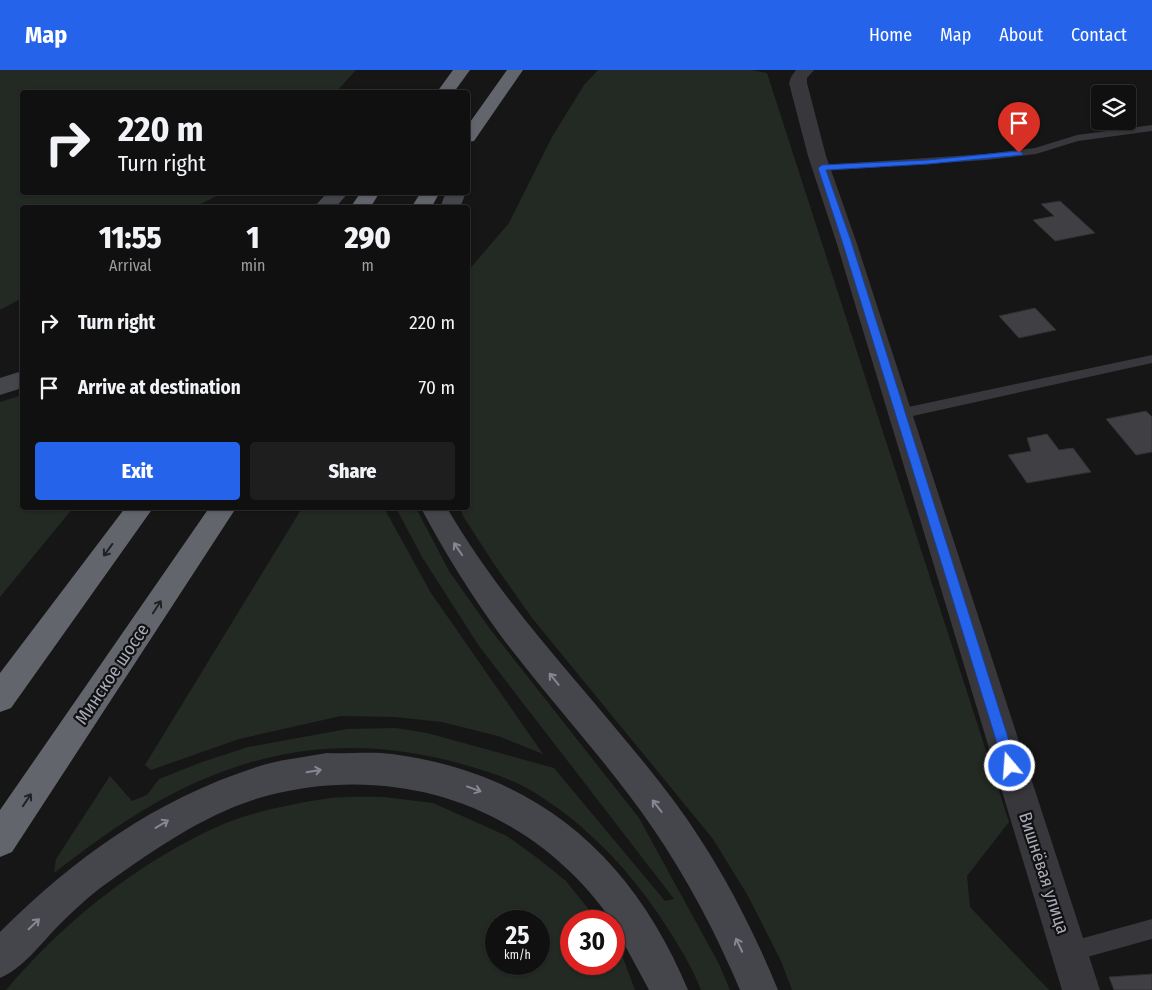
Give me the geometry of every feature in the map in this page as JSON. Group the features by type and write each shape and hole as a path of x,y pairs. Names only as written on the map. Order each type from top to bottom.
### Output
{"highway":[{"path":"447,90 462,70"},
{"path":"470,135 515,70"},
{"path":"0,698 139,510"},
{"name":"Минское шоссе","path":"0,840 222,510"}],"main road":[{"path":"327,205 337,195"},
{"path":"0,387 20,381"},
{"path":"435,510 490,598 663,814 724,913 759,990"},
{"path":"0,959 50,908 88,875 139,839 186,811 228,792 271,779 326,770 375,767 432,775 468,787 505,803 538,822 573,850 606,884 622,905 651,951 670,990"}],"street":[{"name":"Вишнёвая улица","path":"806,70 799,77 799,90 822,168 1081,990"}],"lane":[{"path":"822,168 919,163 1036,151 1077,138 1152,128"},
{"path":"899,414 1152,358"},
{"path":"1069,952 1152,929"}],"shaded area":[{"path":"0,70 356,70 338,90 20,90 20,195 219,195 198,205 20,205 20,299 0,310"},
{"path":"598,70 751,70 767,73 1009,822 967,876 970,907 1049,990 792,990 781,961 748,896 713,839 532,618 463,516 461,510 470,510 470,269 509,223 552,137 584,85"},
{"path":"20,396 20,510 71,510 0,597 0,402"},
{"path":"301,510 385,510 431,593 543,754 498,736 442,722 395,717 341,716 239,739 151,770 145,765"},
{"path":"397,510 417,510 449,571 490,629 639,818 719,964 730,990 701,990 676,942 634,881 606,850 558,808 532,791 507,779 472,767 420,754 368,748 315,750 289,753 233,768 178,791 153,805 103,837 54,873 56,859 110,776 132,801 147,795 159,779 248,747 347,729 396,728 427,733 554,768 665,901 674,899 479,646 422,557"},
{"path":"346,797 384,797 433,803 507,836 566,881 589,910 560,910 560,975 625,975 625,963 635,990 6,990 51,942 100,899 181,845 223,824 266,810"}],"building":[{"path":"1060,201 1095,233 1055,241 1033,220 1054,216 1041,204"},
{"path":"1035,308 1056,330 1019,338 999,316"},
{"path":"1146,411 1152,417 1152,452 1136,455 1106,419"},
{"path":"1047,434 1059,450 1073,448 1091,472 1027,483 1008,455 1031,451 1027,438"},
{"path":"1152,974 1152,990 1114,990 1109,977"}],"route":[{"path":"1010,766 822,168 928,162 1019,153"}]}
